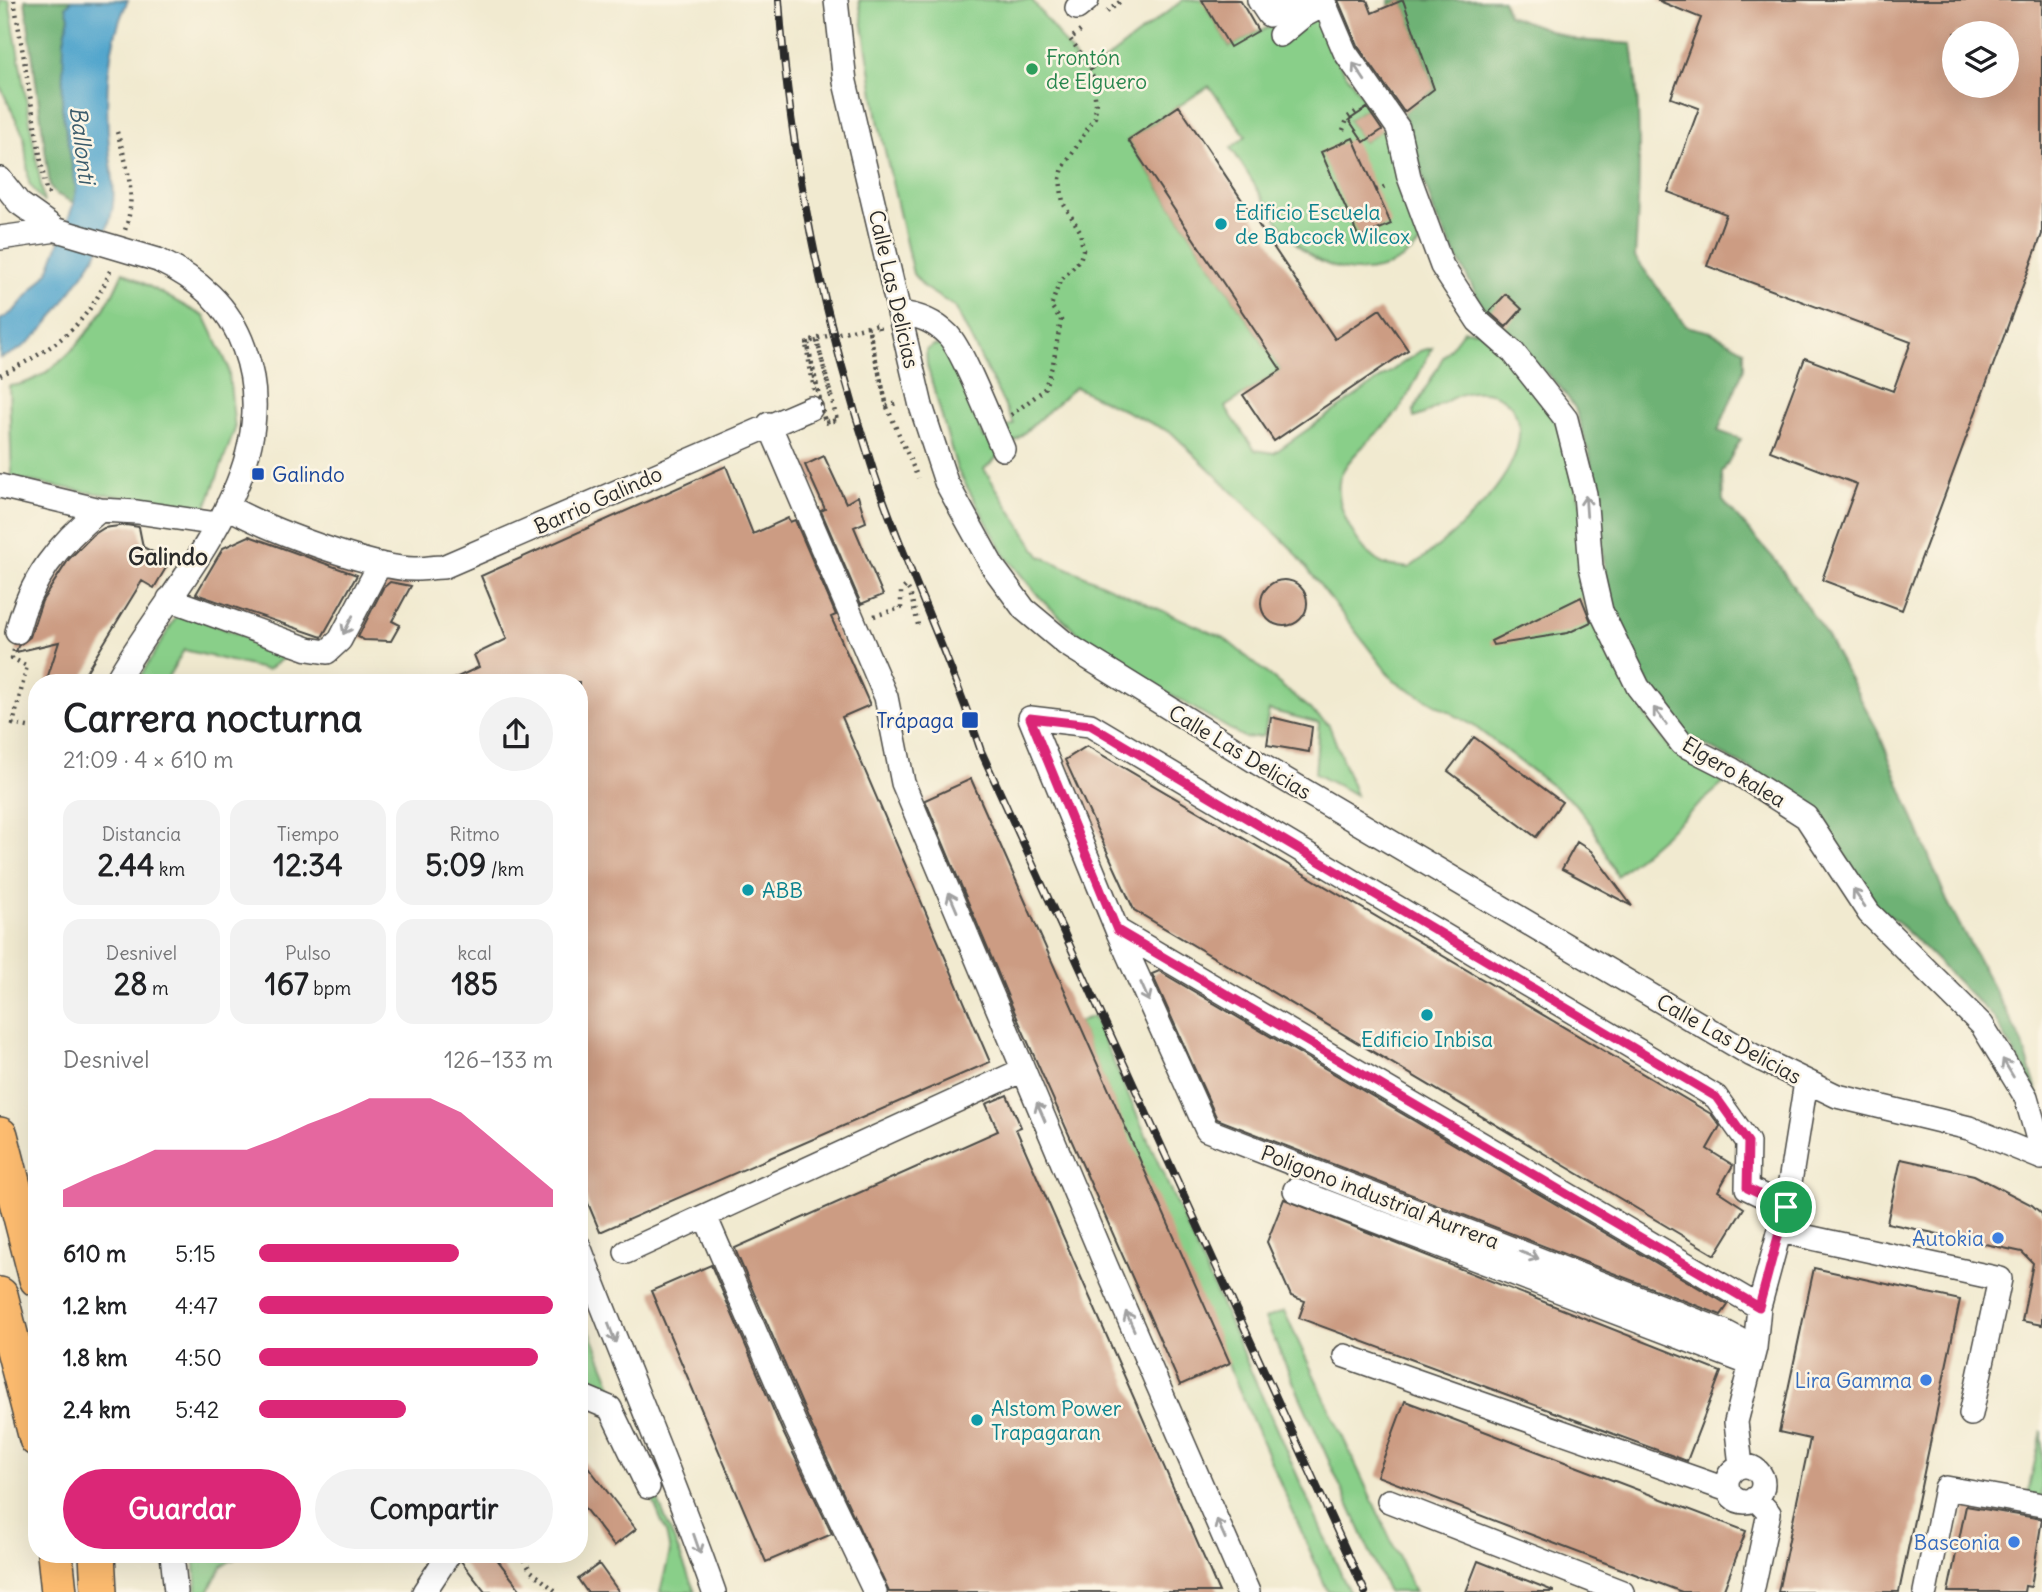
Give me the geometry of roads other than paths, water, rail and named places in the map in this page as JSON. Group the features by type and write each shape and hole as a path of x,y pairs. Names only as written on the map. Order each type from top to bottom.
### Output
{"highway":[{"path":"0,1135 28,1244"},
{"path":"0,1295 28,1404"},
{"path":"56,1563 59,1592"},
{"path":"97,1563 99,1592"}],"street":[{"name":"Calle Las Delicias","path":"836,0 845,82 890,318 946,482 993,567 1024,608 1055,635 1274,773 1752,1055 1838,1096 1969,1128 2042,1156"},
{"path":"1259,0 1269,15 1318,2"},
{"path":"1280,35 1318,2"},
{"name":"Elgero kalea","path":"1318,2 1345,52 1398,128 1409,177 1442,266 1478,321 1513,352 1566,419 1585,494 1591,567 1601,611 1638,687 1682,744 1731,769 1806,817 1869,913 1982,1025 2026,1097 2042,1156"},
{"path":"0,179 19,203 57,230 158,260 182,271 211,294 236,325 255,385 249,448 222,515 121,674"},
{"path":"0,238 57,230"},
{"path":"890,318 926,319 950,337 998,439"},
{"name":"Barrio Galindo","path":"0,486 100,510 222,515 252,520 380,564 415,569 443,566 466,559 769,424 811,408"},
{"path":"769,424 886,697 903,783 1023,1070 1248,1592"},
{"path":"17,632 32,586 48,559 70,535 100,510"},
{"path":"169,599 308,649 327,652 340,640 380,564"},
{"name":"Poligono industrial Aurrera","path":"1753,1356 1723,1331 1207,1130 1117,930 1030,718 1090,725 1716,1097 1748,1142 1747,1188 1786,1207"},
{"path":"1117,930 1759,1307"},
{"path":"626,1252 1023,1070"},
{"path":"1741,1466 1736,1422 1753,1356 1759,1307 1786,1207 1806,1082"},
{"path":"1295,1190 1753,1356"},
{"path":"705,1216 795,1424 875,1592"},
{"path":"1780,1231 2000,1279 1971,1414"},
{"path":"588,1269 626,1368 681,1497 714,1592"},
{"path":"1345,1356 1728,1490 1739,1500 1755,1498 1762,1488 1761,1476 1753,1468 1741,1466"},
{"path":"588,1399 610,1408 648,1487"},
{"path":"1728,1490 1728,1478 1741,1466"},
{"path":"1925,1592 1946,1488 2042,1505"},
{"path":"1752,1592 1769,1513 1755,1498"},
{"path":"1389,1501 1622,1592"},
{"path":"173,1563 176,1592"},
{"path":"424,1592 443,1563"}],"water":[{"name":"Ballonti","path":"72,0 128,0 115,35 109,72 107,109 113,207 103,241 57,311 19,350 0,358 0,320 14,311 48,272 74,203 76,188 62,108 64,41 69,17 66,7"}],"railway":[{"path":"779,0 791,120 812,240 840,358 874,473 981,751 1365,1592"}],"place":[{"name":"Frontón de Elguero","path":"1032,69"},
{"name":"Edificio Escuela de Babcock Wilcox","path":"1221,224"},
{"name":"Galindo","path":"258,474"},
{"name":"Trápaga","path":"970,720"},
{"name":"ABB","path":"748,890"},
{"name":"Edificio Inbisa","path":"1427,1015"},
{"name":"Autokia","path":"1998,1238"},
{"name":"Lira Gamma","path":"1926,1380"},
{"name":"Alstom Power Trapagaran","path":"977,1420"},
{"name":"Basconia","path":"2014,1542"}],"district":[{"name":"Galindo","path":"168,556"}]}
